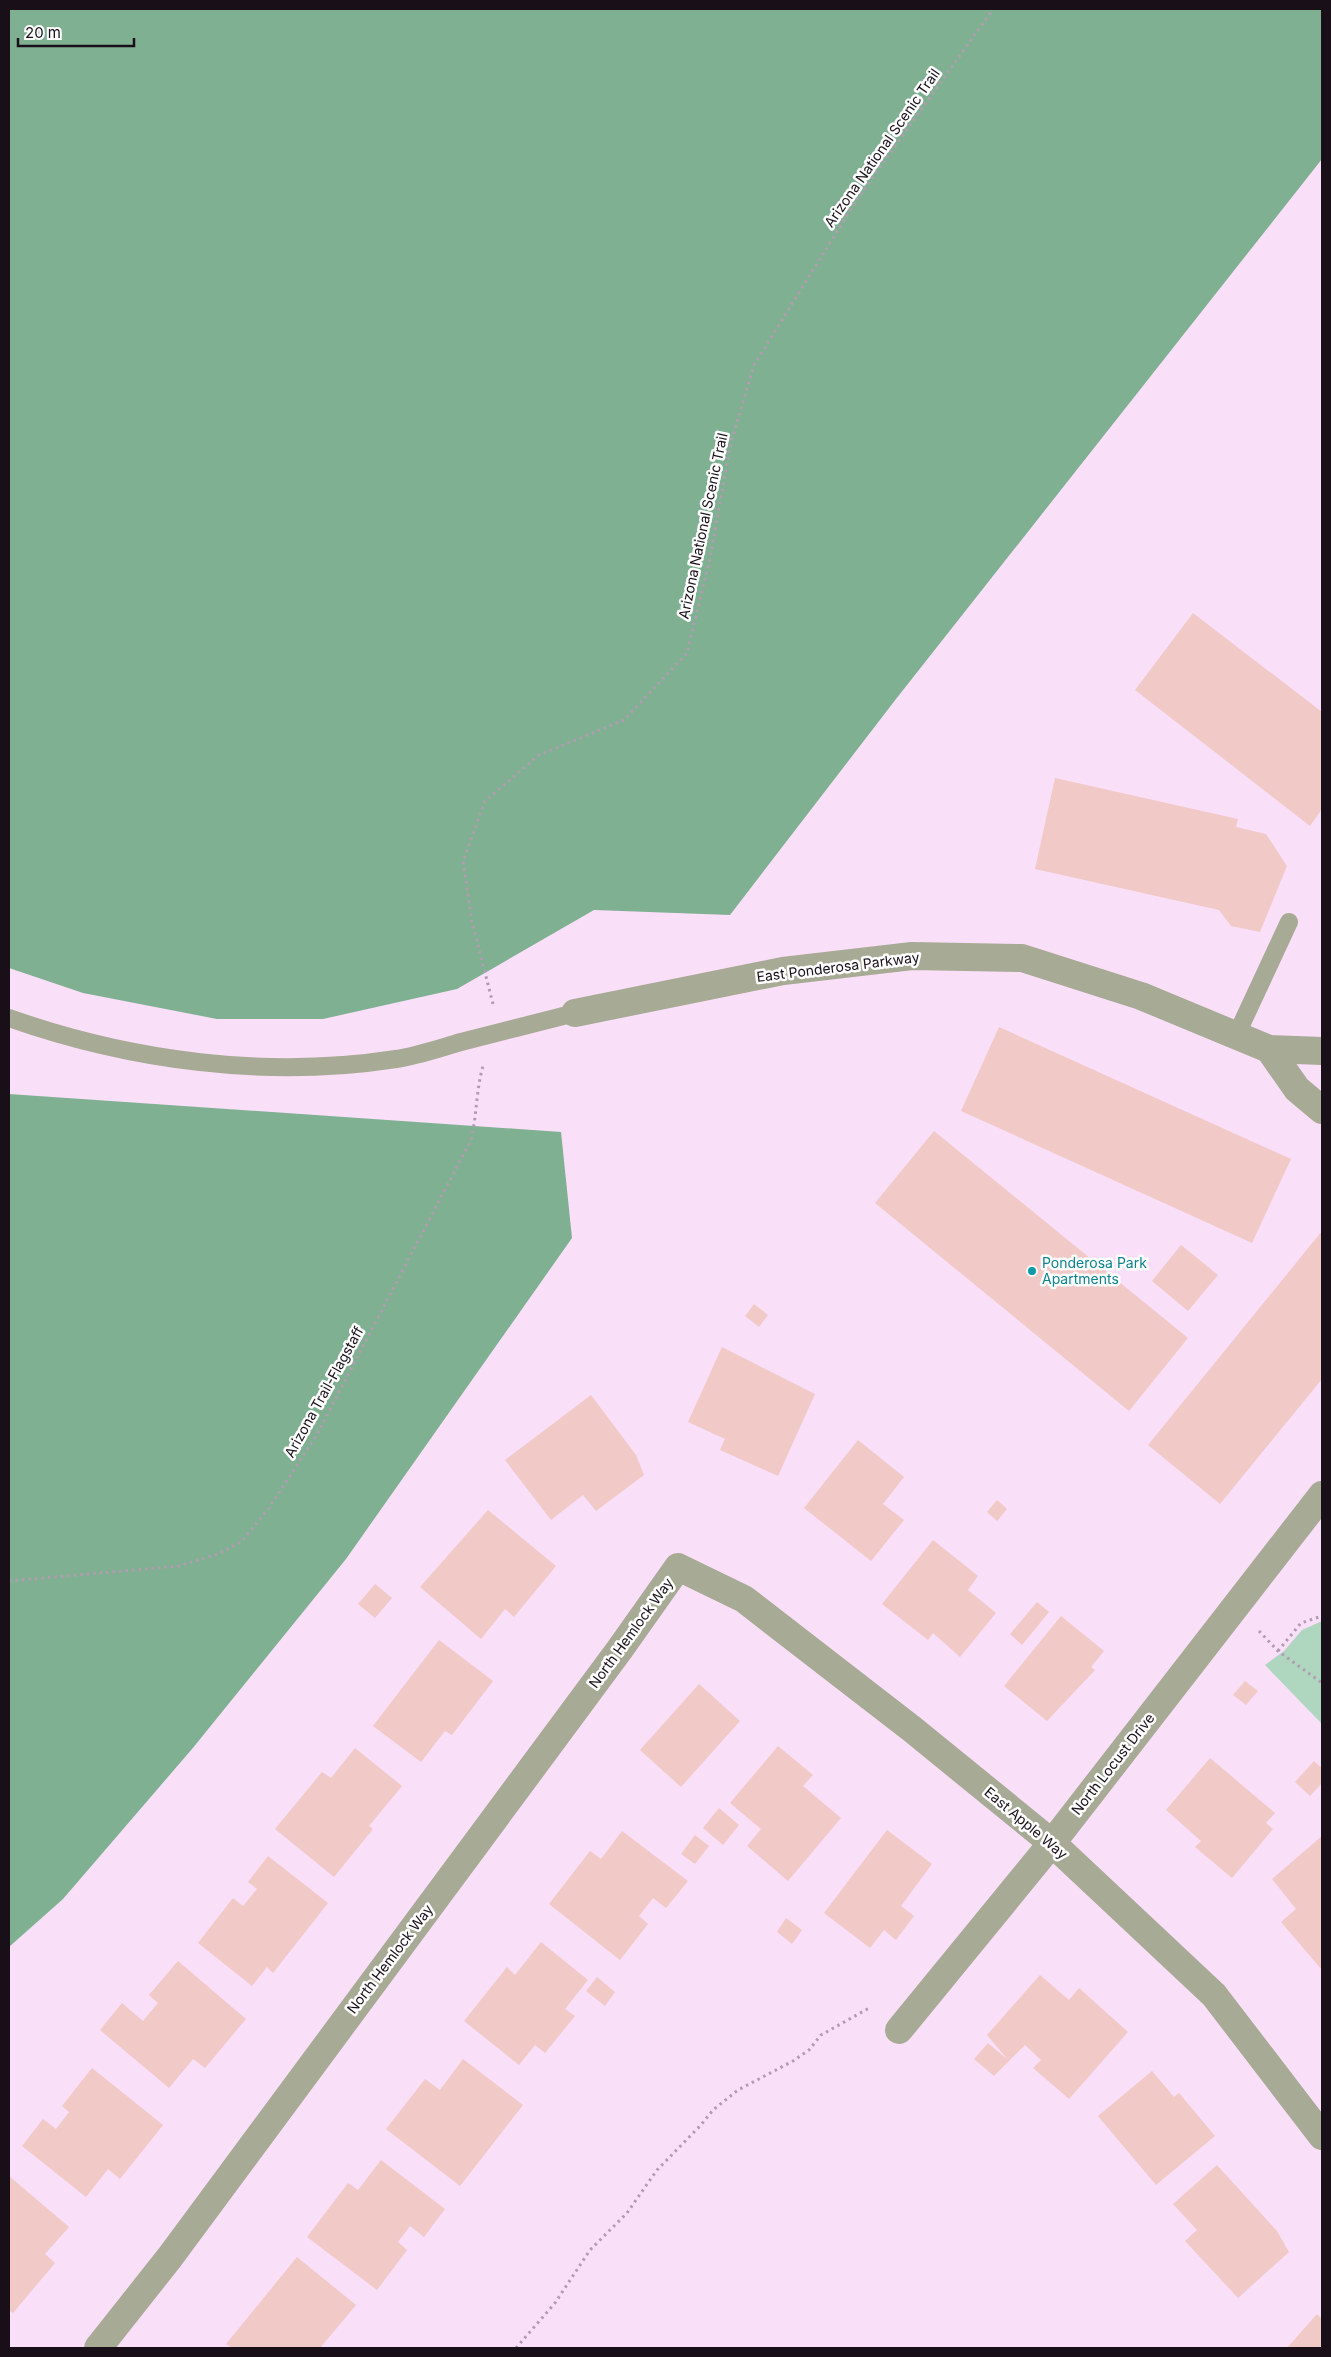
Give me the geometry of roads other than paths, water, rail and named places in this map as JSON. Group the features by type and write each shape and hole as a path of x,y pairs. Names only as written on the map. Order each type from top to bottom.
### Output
{"street":[{"name":"East Ponderosa Parkway","path":"575,1013 783,971 912,956 1022,958 1141,996 1269,1049 1322,1052"},
{"path":"1269,1049 1297,1089 1322,1110"},
{"name":"North Locust Drive","path":"899,2030 1052,1843 1322,1495"},
{"name":"East Apple Way","path":"678,1567 744,1599 912,1730 1052,1843 1214,1996 1322,2136"},
{"name":"North Hemlock Way","path":"98,2348 217,2193 620,1649 678,1567"}],"lane":[{"path":"1236,1036 1289,922"},
{"path":"9,1018 32,1026 140,1054 233,1066 319,1067 397,1059 575,1013"}],"place":[{"name":"Ponderosa Park Apartments","path":"1032,1271"}]}
